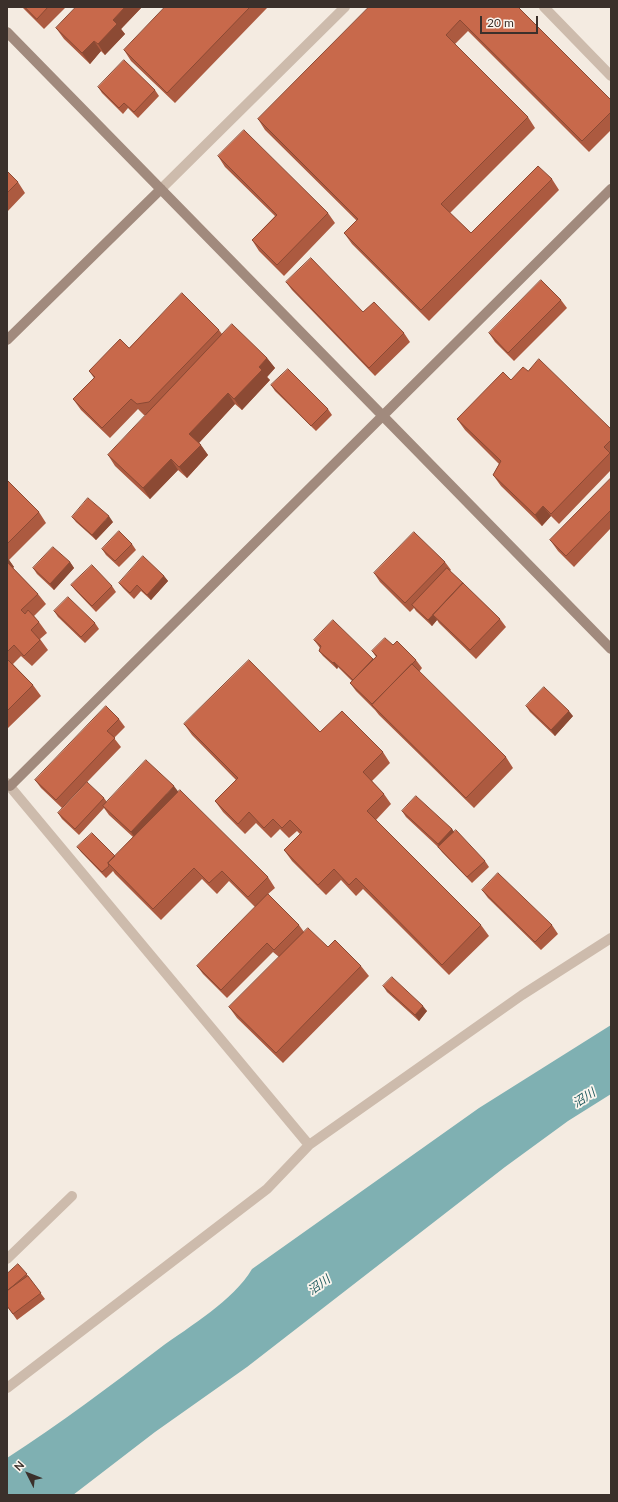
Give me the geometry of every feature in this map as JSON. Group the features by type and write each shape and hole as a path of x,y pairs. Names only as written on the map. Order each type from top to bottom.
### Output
{"street":[{"path":"7,340 345,7"},
{"path":"544,7 611,76"},
{"path":"7,32 611,649"},
{"path":"309,1145 8,784 611,189"},
{"path":"7,1388 267,1189 309,1145 522,994 611,938"},
{"path":"7,1259 72,1196"}],"water":[{"name":"沼川","path":"611,1025 611,1094 568,1121 505,1167 247,1367 155,1432 73,1495 7,1495 7,1458 104,1391 210,1312 234,1292 252,1269 479,1108"}],"building":[{"path":"25,7 48,7 37,19"},
{"path":"76,7 125,7 113,20 117,24 98,44 94,41 82,53 56,28"},
{"path":"165,7 250,7 167,93 124,50"},
{"path":"369,7 518,7 611,100 611,112 582,141 460,20 446,35 528,117 441,204 471,233 538,166 552,179 421,310 344,233 358,219 258,119"},
{"path":"124,60 155,90 134,112 124,103 119,108 98,87"},
{"path":"244,130 328,213 277,265 252,240 277,215 218,156"},
{"path":"7,171 18,182 7,193"},
{"path":"311,258 363,312 374,302 404,333 369,368 286,282"},
{"path":"541,280 561,300 508,353 489,333"},
{"path":"182,293 219,330 149,402 137,404 131,399 102,428 73,399 95,377 89,371 120,339 129,348"},
{"path":"232,324 267,358 259,367 262,370 234,399 228,393 189,434 201,445 179,467 171,459 143,488 108,455"},
{"path":"539,359 611,429 611,440 604,447 610,453 551,514 543,506 535,515 493,475 501,461 457,419 503,372 511,380 523,367 528,371"},
{"path":"288,369 328,409 311,426 271,385"},
{"path":"611,478 611,510 566,556 550,540"},
{"path":"7,480 39,512 7,544"},
{"path":"88,498 109,516 92,535 72,517"},
{"path":"119,531 132,544 115,561 102,549"},
{"path":"414,532 445,562 405,603 374,573"},
{"path":"53,547 70,562 50,584 33,568"},
{"path":"143,556 164,576 147,595 137,585 130,593 119,583"},
{"path":"7,562 38,594 21,610 25,614 28,610 39,622 31,630 40,640 24,656 14,645 7,652"},
{"path":"92,565 112,586 92,606 71,585"},
{"path":"447,568 463,583 428,620 412,605"},
{"path":"463,583 500,619 470,650 433,615"},
{"path":"68,597 95,623 81,637 54,611"},
{"path":"333,620 373,659 353,680 334,662 333,663 319,651 321,646 314,640"},
{"path":"385,638 393,645 397,641 416,660 372,704 350,683 377,656 372,651"},
{"path":"7,659 33,685 7,711"},
{"path":"249,660 320,732 342,711 383,752 363,772 384,794 367,811 481,925 442,965 356,878 349,885 334,869 318,885 284,850 302,832 290,820 282,828 273,819 264,828 249,812 238,824 215,801 238,778 184,724"},
{"path":"412,664 506,757 466,798 372,705"},
{"path":"544,687 569,711 551,730 526,706"},
{"path":"106,706 119,719 107,731 115,738 56,800 35,780"},
{"path":"146,760 174,786 131,832 103,806"},
{"path":"87,782 104,798 75,829 58,813"},
{"path":"180,790 268,877 248,897 222,871 209,883 194,868 153,909 108,863"},
{"path":"416,796 452,829 438,844 402,811"},
{"path":"456,830 485,861 467,877 438,847"},
{"path":"92,833 115,856 108,863 109,866 102,872 77,847"},
{"path":"498,873 552,925 535,942 482,890"},
{"path":"268,894 299,925 274,950 267,943 221,990 197,966"},
{"path":"308,928 328,947 335,940 361,966 276,1053 229,1007"},
{"path":"392,977 423,1006 415,1015 383,986"},
{"path":"18,1264 27,1274 7,1291 7,1274"},
{"path":"28,1276 41,1293 13,1314 7,1306 7,1291"}]}
